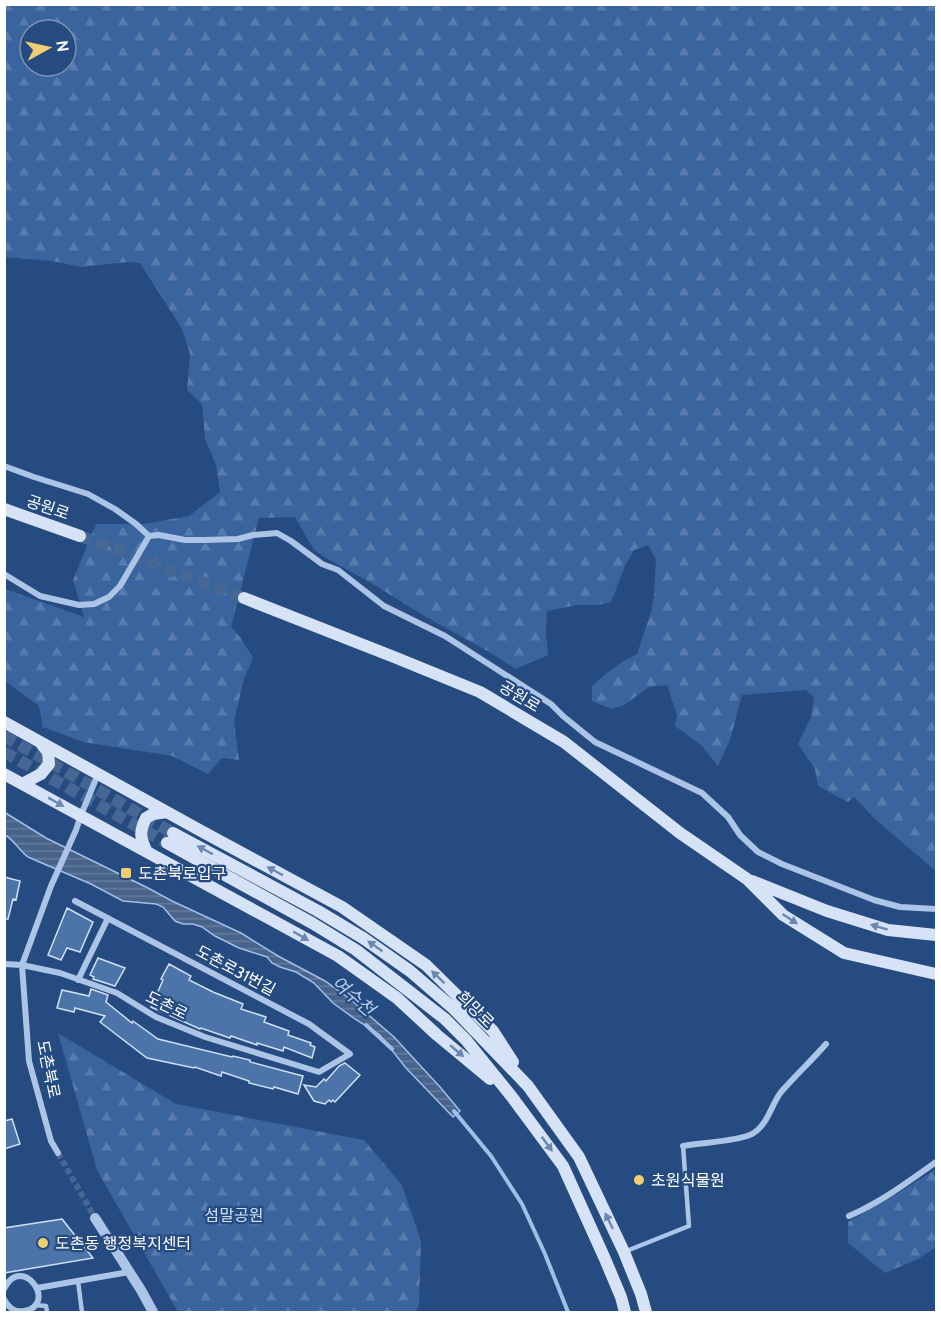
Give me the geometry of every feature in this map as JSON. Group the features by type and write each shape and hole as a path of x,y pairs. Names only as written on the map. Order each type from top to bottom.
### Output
{"main road":[{"name":"공원로","path":"4,509 80,536"},
{"name":"공원로","path":"244,598 480,692 564,742 680,833 747,879 783,915 844,953 936,974"},
{"path":"4,722 342,907 426,965 493,1031 528,1086"},
{"path":"22,784 41,774 49,764 48,752 40,741"},
{"path":"4,774 338,956 397,998 437,1035 512,1097"},
{"path":"147,852 141,840 142,827 146,818 153,814 167,812"},
{"name":"희망로","path":"625,1312 621,1297 563,1166 466,1040 445,1019 356,950 170,838 318,911 363,938 410,971 454,1008 528,1086 579,1157 624,1252 646,1312"},
{"name":"공원로","path":"747,879 827,911 888,930 936,935"}],"street":[{"path":"4,466 88,494 115,509 149,536 204,540 238,539 277,533 322,564 338,570 384,606 445,636 551,704 595,742 702,793 728,817 741,835 758,852 782,864 874,900 900,907 936,909"},
{"path":"4,574 40,596 79,605 94,604 109,597 120,586 149,536"},
{"path":"81,815 98,773"},
{"name":"도촌북로","path":"58,1153 51,1141 28,1060 22,965 51,886 81,815"},
{"name":"도촌로31번길","path":"75,901 309,1024 350,1054 319,1072"},
{"path":"78,980 108,918"},
{"name":"도촌로","path":"4,964 22,965 60,973 117,993 156,1017 205,1037 319,1072"},
{"path":"683,1146 751,1135 761,1127 779,1095 826,1044"},
{"path":"849,1216 884,1199 936,1162"},
{"path":"94,1218 153,1312"},
{"path":"37,1288 129,1272"},
{"path":"4,1289 9,1281 19,1276 30,1279 37,1288 38,1294 35,1305 25,1312 14,1310 4,1299"}],"lane":[{"path":"624,1252 689,1226 683,1146"},
{"path":"78,1281 82,1312"},
{"path":"35,1305 46,1306 47,1312"}],"green space":[{"path":"4,5 936,5 936,871 877,821 854,797 848,802 818,786 815,769 798,744 811,717 814,697 806,690 742,695 730,740 718,766 701,745 675,726 677,715 667,685 649,687 624,705 612,709 592,701 592,686 613,668 637,654 651,612 654,595 656,560 648,545 634,550 611,602 547,611 548,655 516,669 314,550 295,517 259,518 231,627 253,658 244,679 234,721 239,760 222,758 208,774 172,756 83,742 43,727 39,706 5,681 5,589 84,617 73,580 96,524 144,524 189,516 220,492 216,465 205,439 202,404 187,390 190,354 182,329 140,263 128,262 81,267 52,261 5,257"},
{"name":"섬말공원","path":"58,1033 176,1104 364,1140 402,1185 421,1241 419,1305 416,1312 178,1312 97,1170"},
{"path":"936,1169 936,1247 918,1259 885,1273 848,1243 848,1222"}],"shaded area":[{"path":"4,812 46,838 241,933 325,981 394,1037 460,1111 453,1117 406,1068 380,1035 333,1003 314,983 296,972 272,963 267,957 239,948 215,936 202,927 175,921 163,907 156,904 123,901 91,884 28,857 5,835"}],"building":[{"path":"4,877 20,881 16,900 13,899 8,919 4,919"},
{"path":"67,908 93,922 80,952 67,948 61,960 48,955"},
{"path":"98,958 125,968 115,986 93,979 94,977 90,975"},
{"path":"169,964 191,976 189,980 243,1004 241,1009 266,1017 264,1022 289,1031 288,1035 311,1043 310,1045 315,1047 312,1058 284,1047 283,1051 200,1029 151,1007"},
{"path":"91,989 108,995 106,1002 132,1023 133,1021 158,1039 250,1060 250,1062 303,1076 298,1094 249,1083 249,1081 222,1072 221,1076 195,1067 147,1058 100,1022 105,1016 75,1008 74,1012 57,1008 62,990 89,996"},
{"path":"345,1063 360,1075 335,1102 329,1100 325,1104 314,1101 304,1085 316,1087"},
{"path":"12,1119 20,1144 4,1149 4,1121"},
{"name":"도촌동 행정복지센터","path":"62,1219 93,1258 4,1273 4,1228"}],"waterway":[{"name":"여수천","path":"366,1025 392,1049"},
{"name":"여수천","path":"454,1111 491,1156 522,1204 568,1312"}],"tunnel":[{"path":"80,536 244,598"},
{"path":"4,736 173,833"},
{"path":"4,752 167,843"},
{"path":"58,1153 95,1218"}],"place":[{"name":"도촌북로입구","path":"126,873"},
{"name":"초원식물원","path":"639,1180"},
{"name":"도촌동 행정복지센터","path":"43,1243"}]}
